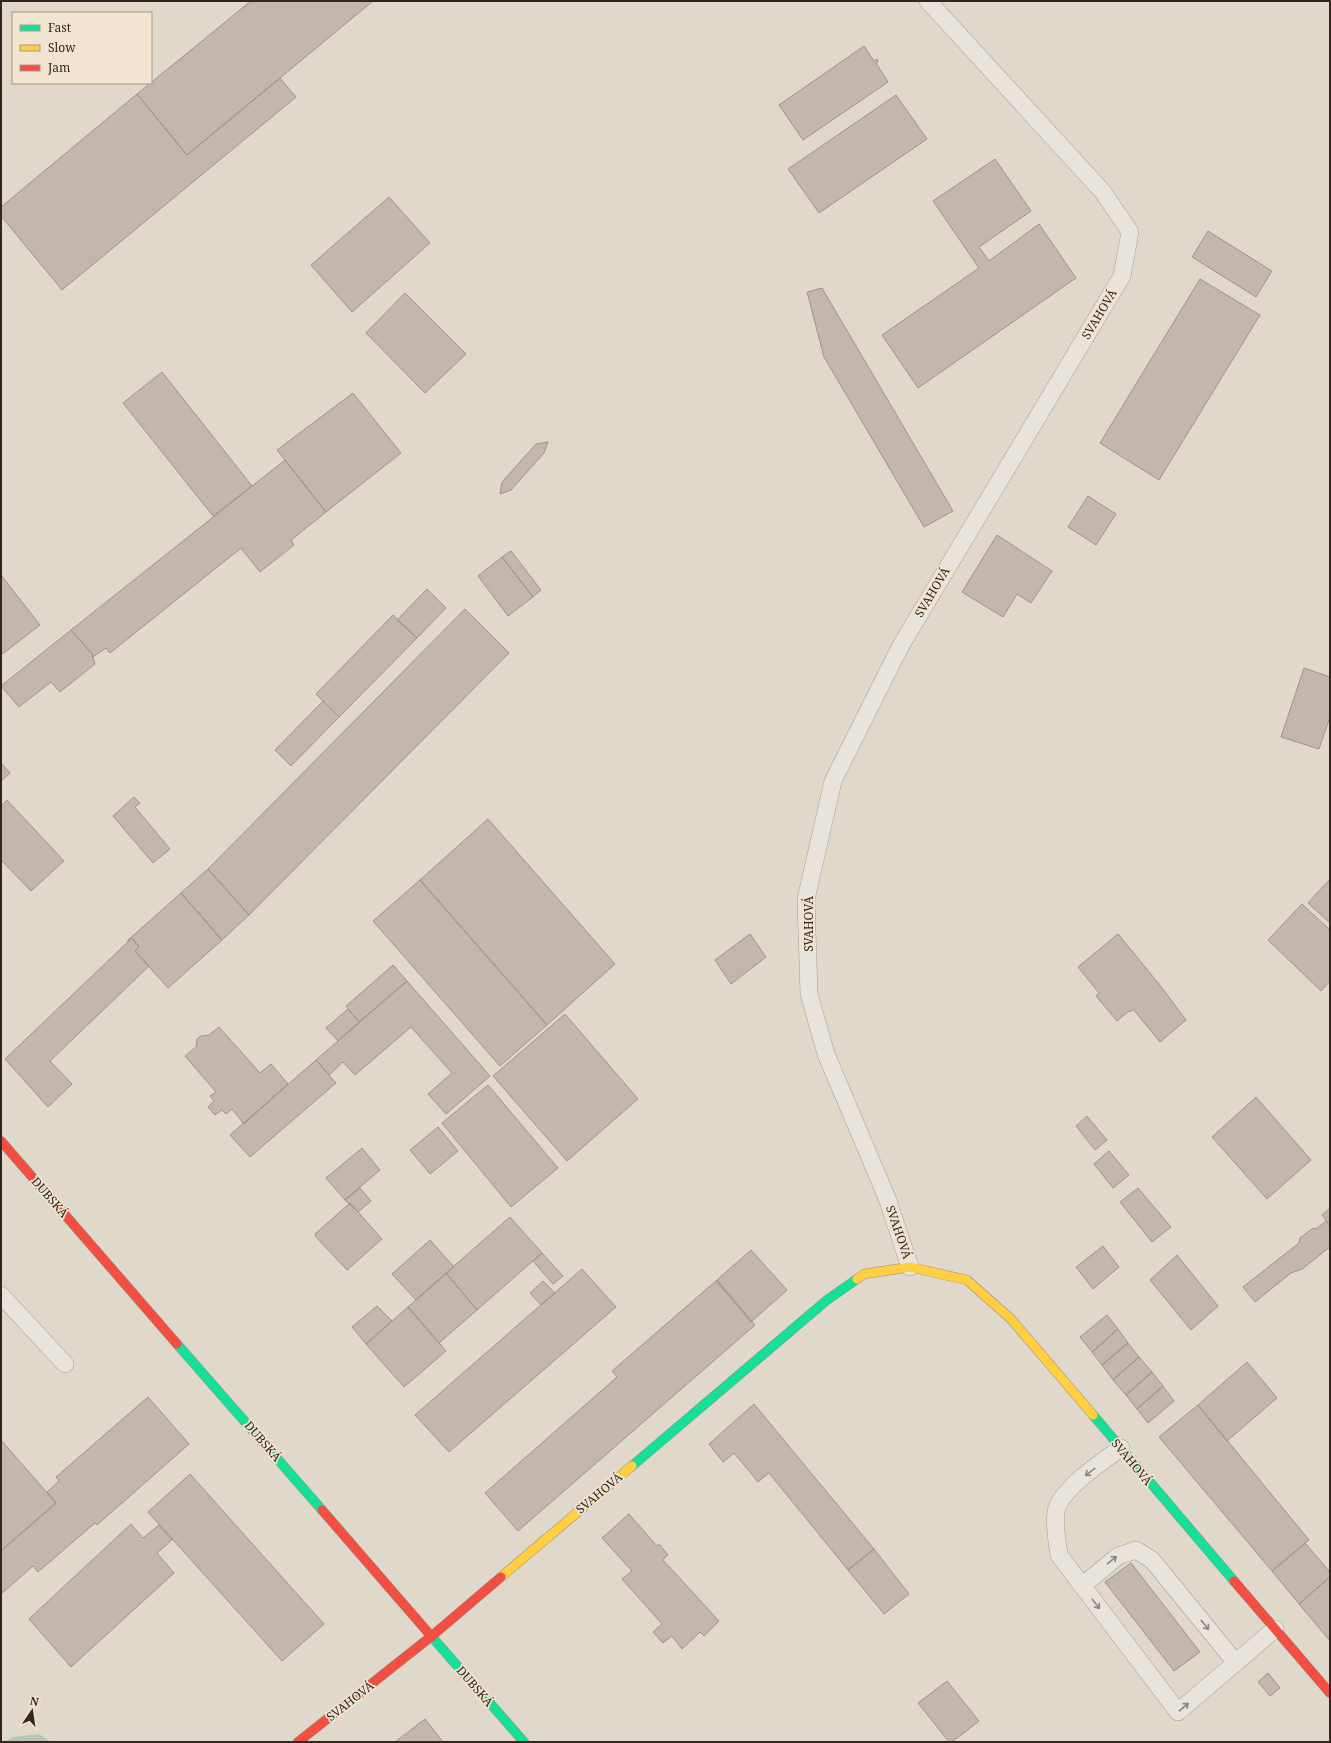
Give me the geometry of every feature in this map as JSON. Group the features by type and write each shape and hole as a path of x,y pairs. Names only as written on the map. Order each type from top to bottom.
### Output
{"street":[{"name":"DUBSKÁ","path":"1,1141 524,1742"},
{"name":"SVAHOVÁ","path":"298,1742 432,1636 827,1300 864,1274 910,1267 967,1280 1011,1319 1330,1693"}],"lane":[{"name":"SVAHOVÁ","path":"910,1267 887,1198 826,1054 809,994 806,899 833,781 900,647 1122,276 1130,232 1103,192 928,1"},
{"path":"1,1295 65,1364"},
{"path":"1120,1448 1084,1476 1064,1494 1056,1511 1056,1534 1059,1555 1178,1712 1275,1629"},
{"path":"1082,1586 1118,1556 1136,1550 1152,1560 1236,1663"}],"shaded area":[{"path":"39,1734 51,1742 4,1742 13,1737"}],"building":[{"path":"251,1 373,1 187,155 137,94 149,84 152,84 152,82"},
{"path":"864,46 874,61 877,59 878,62 876,63 888,82 803,140 779,105"},
{"path":"280,78 296,97 62,290 1,216 1,207 137,94 187,155"},
{"path":"896,95 927,139 819,213 788,169"},
{"path":"995,159 1031,211 979,247 989,261 1039,224 1076,278 918,388 882,335 979,268 933,201"},
{"path":"389,197 430,243 352,312 311,265"},
{"path":"1208,231 1272,271 1256,297 1192,257"},
{"path":"1200,279 1260,315 1159,480 1100,443"},
{"path":"822,288 953,511 924,527 824,357 807,292"},
{"path":"405,293 466,354 425,393 366,333"},
{"path":"162,372 252,486 213,516 123,403"},
{"path":"353,393 401,453 326,512 277,450"},
{"path":"548,442 544,453 511,490 500,494 502,482 536,444"},
{"path":"285,460 326,512 291,540 294,545 260,572 241,548 110,653 106,648 93,657 71,630"},
{"path":"1088,496 1116,514 1096,545 1068,527"},
{"path":"997,535 1052,571 1031,603 1017,594 1003,617 962,592"},
{"path":"511,551 541,590 533,597 502,557"},
{"path":"502,557 533,597 508,616 478,576"},
{"path":"1,575 40,625 1,655"},
{"path":"427,589 446,608 417,638 397,620"},
{"path":"465,609 509,653 249,915 208,869"},
{"path":"393,615 417,638 339,717 316,694"},
{"path":"71,630 92,654 95,664 60,692 51,682 19,707 1,686"},
{"path":"1304,668 1330,677 1330,717 1319,749 1281,737"},
{"path":"323,701 339,717 291,766 275,750"},
{"path":"1,763 10,773 1,781"},
{"path":"134,797 140,803 135,807 170,849 153,863 113,816"},
{"path":"7,800 64,861 31,891 1,860 1,806"},
{"path":"488,819 615,964 547,1025 420,880"},
{"path":"208,869 249,915 222,940 181,893"},
{"path":"1330,879 1330,923 1308,903"},
{"path":"420,880 547,1025 500,1066 373,921"},
{"path":"181,893 222,940 168,988 135,951 139,947 132,938 127,941"},
{"path":"1302,904 1330,930 1330,981 1321,991 1268,940"},
{"path":"750,934 766,957 731,984 715,960"},
{"path":"1118,934 1186,1020 1160,1042 1133,1009 1117,1021 1096,996 1099,993 1078,967"},
{"path":"132,938 139,947 135,951 149,966 50,1061 72,1084 48,1107 5,1059"},
{"path":"393,965 407,981 359,1022 346,1006"},
{"path":"407,981 490,1076 446,1114 428,1094 452,1073 411,1027 355,1075 343,1062 329,1075 316,1060"},
{"path":"348,1009 359,1022 338,1041 326,1028"},
{"path":"565,1014 638,1099 567,1161 493,1076"},
{"path":"219,1027 260,1073 271,1064 288,1084 244,1124 232,1109 226,1114 222,1110 215,1115 208,1107 214,1101 210,1096 216,1092 185,1056 196,1047 197,1039 201,1036 209,1035"},
{"path":"316,1060 336,1083 250,1157 230,1135"},
{"path":"488,1085 558,1168 511,1207 442,1123"},
{"path":"1256,1097 1311,1160 1267,1199 1212,1137"},
{"path":"1087,1116 1107,1140 1095,1150 1076,1126"},
{"path":"438,1127 458,1151 430,1174 410,1150"},
{"path":"362,1148 380,1170 345,1200 326,1178"},
{"path":"1109,1151 1129,1175 1113,1188 1094,1164"},
{"path":"360,1188 371,1201 358,1212 345,1200"},
{"path":"1138,1188 1171,1227 1152,1242 1120,1202"},
{"path":"350,1203 382,1239 347,1270 315,1236 315,1234"},
{"path":"1330,1208 1330,1226 1322,1215"},
{"path":"510,1217 542,1253 477,1310 446,1273"},
{"path":"1326,1221 1330,1226 1330,1247 1302,1269 1291,1273 1255,1302 1243,1287 1299,1243 1300,1238 1313,1228 1316,1229"},
{"path":"430,1240 454,1267 416,1300 392,1274"},
{"path":"1103,1246 1119,1267 1093,1289 1076,1267"},
{"path":"751,1250 787,1290 751,1322 717,1282 717,1280"},
{"path":"542,1253 563,1276 553,1284 533,1261"},
{"path":"1177,1255 1218,1306 1191,1330 1150,1280"},
{"path":"582,1269 616,1307 449,1452 415,1415"},
{"path":"446,1273 477,1310 439,1343 408,1307"},
{"path":"717,1280 755,1325 518,1531 485,1493 617,1377 612,1371"},
{"path":"543,1281 555,1293 541,1305 530,1293"},
{"path":"377,1306 392,1321 366,1344 352,1327"},
{"path":"408,1307 446,1351 404,1387 366,1344"},
{"path":"1107,1315 1118,1329 1092,1352 1080,1337"},
{"path":"1118,1329 1128,1343 1102,1365 1092,1352"},
{"path":"1128,1343 1139,1357 1113,1380 1102,1365"},
{"path":"1139,1357 1152,1372 1126,1395 1113,1380"},
{"path":"1247,1362 1277,1398 1227,1441 1198,1405"},
{"path":"1152,1372 1163,1386 1137,1409 1126,1395"},
{"path":"1163,1386 1174,1401 1148,1423 1137,1409"},
{"path":"148,1397 189,1444 97,1525 95,1523 38,1572 33,1566 1,1594 1,1551 56,1503 47,1492 59,1481 56,1477"},
{"path":"754,1404 874,1549 848,1570 769,1473 758,1482 734,1453 723,1462 709,1444"},
{"path":"1198,1405 1309,1540 1272,1571 1159,1437"},
{"path":"1,1440 56,1503 1,1551"},
{"path":"190,1474 324,1624 282,1661 148,1512"},
{"path":"629,1514 657,1546 659,1544 668,1555 663,1560 719,1621 704,1636 700,1632 682,1649 672,1636 663,1643 653,1632 662,1624 622,1579 632,1571 602,1538"},
{"path":"131,1524 143,1538 159,1525 172,1540 157,1553 174,1573 71,1667 29,1619"},
{"path":"1305,1543 1330,1572 1330,1577 1299,1604 1272,1571"},
{"path":"874,1549 909,1594 884,1614 848,1570"},
{"path":"1131,1563 1200,1652 1174,1671 1105,1582"},
{"path":"1330,1577 1330,1641 1299,1604"},
{"path":"1268,1673 1280,1688 1270,1696 1258,1682"},
{"path":"947,1681 979,1721 952,1742 949,1742 918,1703"},
{"path":"425,1719 443,1742 395,1742"}],"traffic: fast":[{"path":"632,1466 827,1300 857,1279"},
{"path":"177,1344 322,1510"},
{"path":"1093,1415 1234,1581"},
{"path":"432,1637 524,1742"}],"traffic: slow":[{"path":"857,1279 864,1274 910,1267 967,1280 1011,1319 1093,1415"},
{"path":"501,1577 632,1466"}],"traffic: jam":[{"path":"1,1141 177,1344"},
{"path":"322,1510 432,1637"},
{"path":"298,1742 433,1635 501,1577"},
{"path":"1234,1581 1330,1693"}]}
